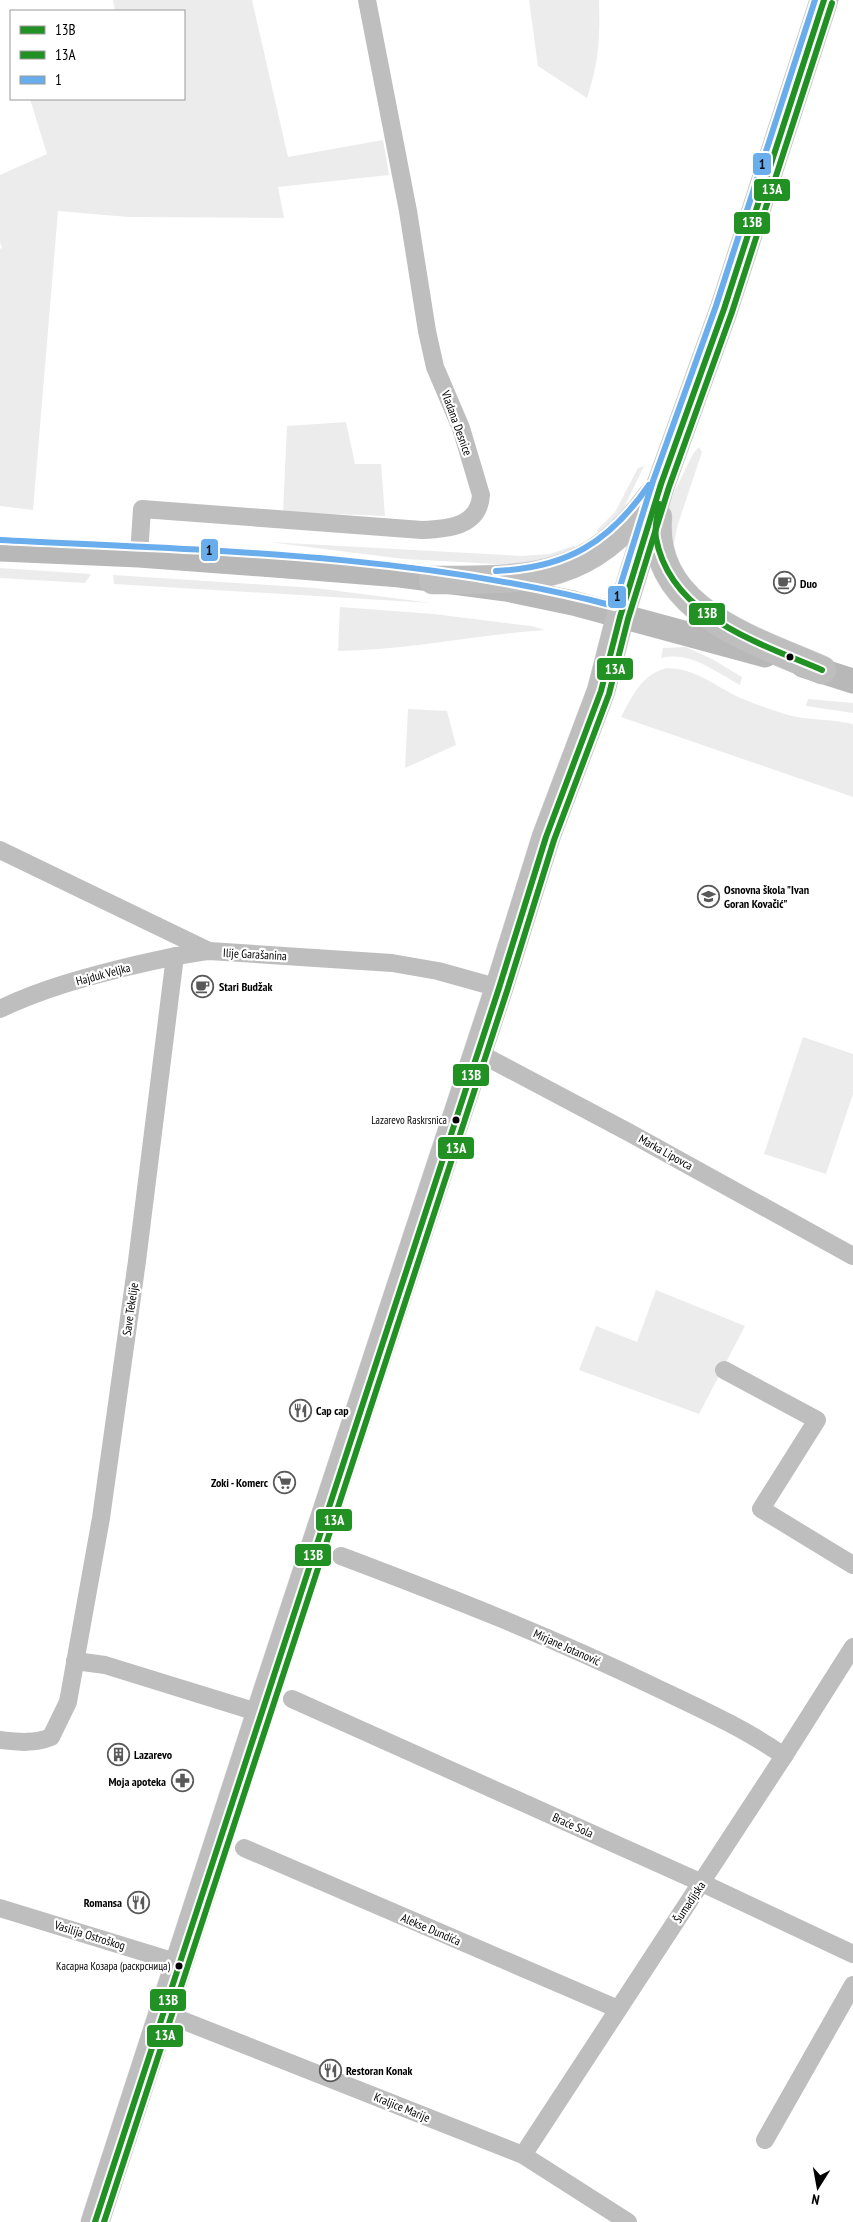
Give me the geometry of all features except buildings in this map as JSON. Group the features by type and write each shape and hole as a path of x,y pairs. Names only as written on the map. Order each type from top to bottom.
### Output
{"main road":[{"path":"95,2222 260,1713 499,988 546,837 601,691 620,617 661,484 724,309 824,0"},
{"path":"433,580 531,578 572,564 616,537 634,520 661,484"},
{"path":"661,484 656,536 661,557 674,585 707,616 822,670"}],"street":[{"name":"Vladana Desnice","path":"140,555 142,509 422,530 443,529 463,524 471,517 480,504 481,496 466,445 435,367 368,0"},
{"path":"0,549 140,555 400,575 506,589 657,625 822,670 853,681"},
{"name":"Ilije Garašanina","path":"0,850 209,951 392,963 438,971 499,988"},
{"name":"Hajduk Veljka","path":"0,1009 64,984 175,956 209,951"},
{"name":"Save Tekelije","path":"0,1740 27,1742 41,1741 51,1737 68,1702 101,1518 138,1251 175,956"},
{"name":"Marka Lipovca","path":"477,1052 630,1133 853,1256"},
{"path":"724,1370 817,1420 761,1509 853,1565"},
{"name":"Mirjane Jotanović","path":"341,1556 487,1612 626,1673 731,1724 784,1756"},
{"name":"Šumadijska","path":"523,2155 702,1883 853,1647"},
{"path":"75,1662 106,1665 260,1713"},
{"name":"Braće Sola","path":"292,1699 702,1883 853,1954"},
{"name":"Alekse Dundića","path":"244,1848 618,2009"},
{"name":"Vasilija Ostroškog","path":"0,1908 180,1963"},
{"path":"765,2140 853,1985"},
{"name":"Kraljice Marije","path":"164,2014 523,2155 628,2222"}],"shaded area":[{"path":"113,0 252,0 288,157 383,140 389,175 278,187 284,218 128,217 58,211 33,510 0,506 0,249 2,248 0,242 0,175 47,154 30,100 185,100 185,10 115,10"},
{"path":"529,0 599,0 598,49 587,98 538,66"},
{"path":"346,422 355,464 381,464 385,516 283,512 287,426"},
{"path":"699,447 702,452 678,524 673,548 667,511 671,498 694,452"},
{"path":"644,466 618,520 600,540 597,530 615,512 638,468"},
{"path":"268,542 522,556 550,554 573,546 577,547 581,553 532,566 404,559"},
{"path":"0,568 91,574 85,583 0,578"},
{"path":"113,575 315,588 432,603 114,584"},
{"path":"340,607 434,614 531,626 545,630 390,648 338,651"},
{"path":"686,647 712,659 742,677 740,685 693,660 682,657 661,658 663,648"},
{"path":"667,668 690,672 737,696 783,713 803,718 853,724 853,797 621,717 639,686 651,675"},
{"path":"808,699 853,703 853,713 806,706"},
{"path":"408,709 447,711 456,745 405,768"},
{"path":"803,1037 853,1054 853,1094 826,1174 764,1154"},
{"path":"656,1290 745,1326 699,1414 579,1370 596,1326 637,1342"}],"transit line":[{"name":"1","path":"0,540 310,557 387,565 464,575 540,589 614,606 653,481 716,306 815,0"},
{"name":"13B","path":"95,2222 499,988 546,837 601,691 620,617 661,484 724,309 824,0"},
{"name":"13A","path":"104,2222 507,991 554,840 609,694 628,619 669,487 732,312 832,3"},
{"name":"1","path":"496,571 521,569 544,564 565,558 584,549 618,522 649,485"},
{"name":"13B","path":"659,504 656,538 665,565 679,588 698,607 745,637 822,670"}],"place":[{"name":"Duo","path":"784,583"},
{"name":"Osnovna škola \"Ivan Goran Kovačić\"","path":"708,896"},
{"name":"Stari Budžak","path":"203,986"},
{"name":"Lazarevo Raskrsnica","path":"456,1120"},
{"name":"Cap cap","path":"300,1410"},
{"name":"Zoki - Komerc","path":"284,1482"},
{"name":"Lazarevo","path":"118,1754"},
{"name":"Moja apoteka","path":"182,1781"},
{"name":"Romansa","path":"138,1902"},
{"name":"Касарна Козара (раскрсница)","path":"179,1966"},
{"name":"Restoran Konak","path":"330,2070"}]}
